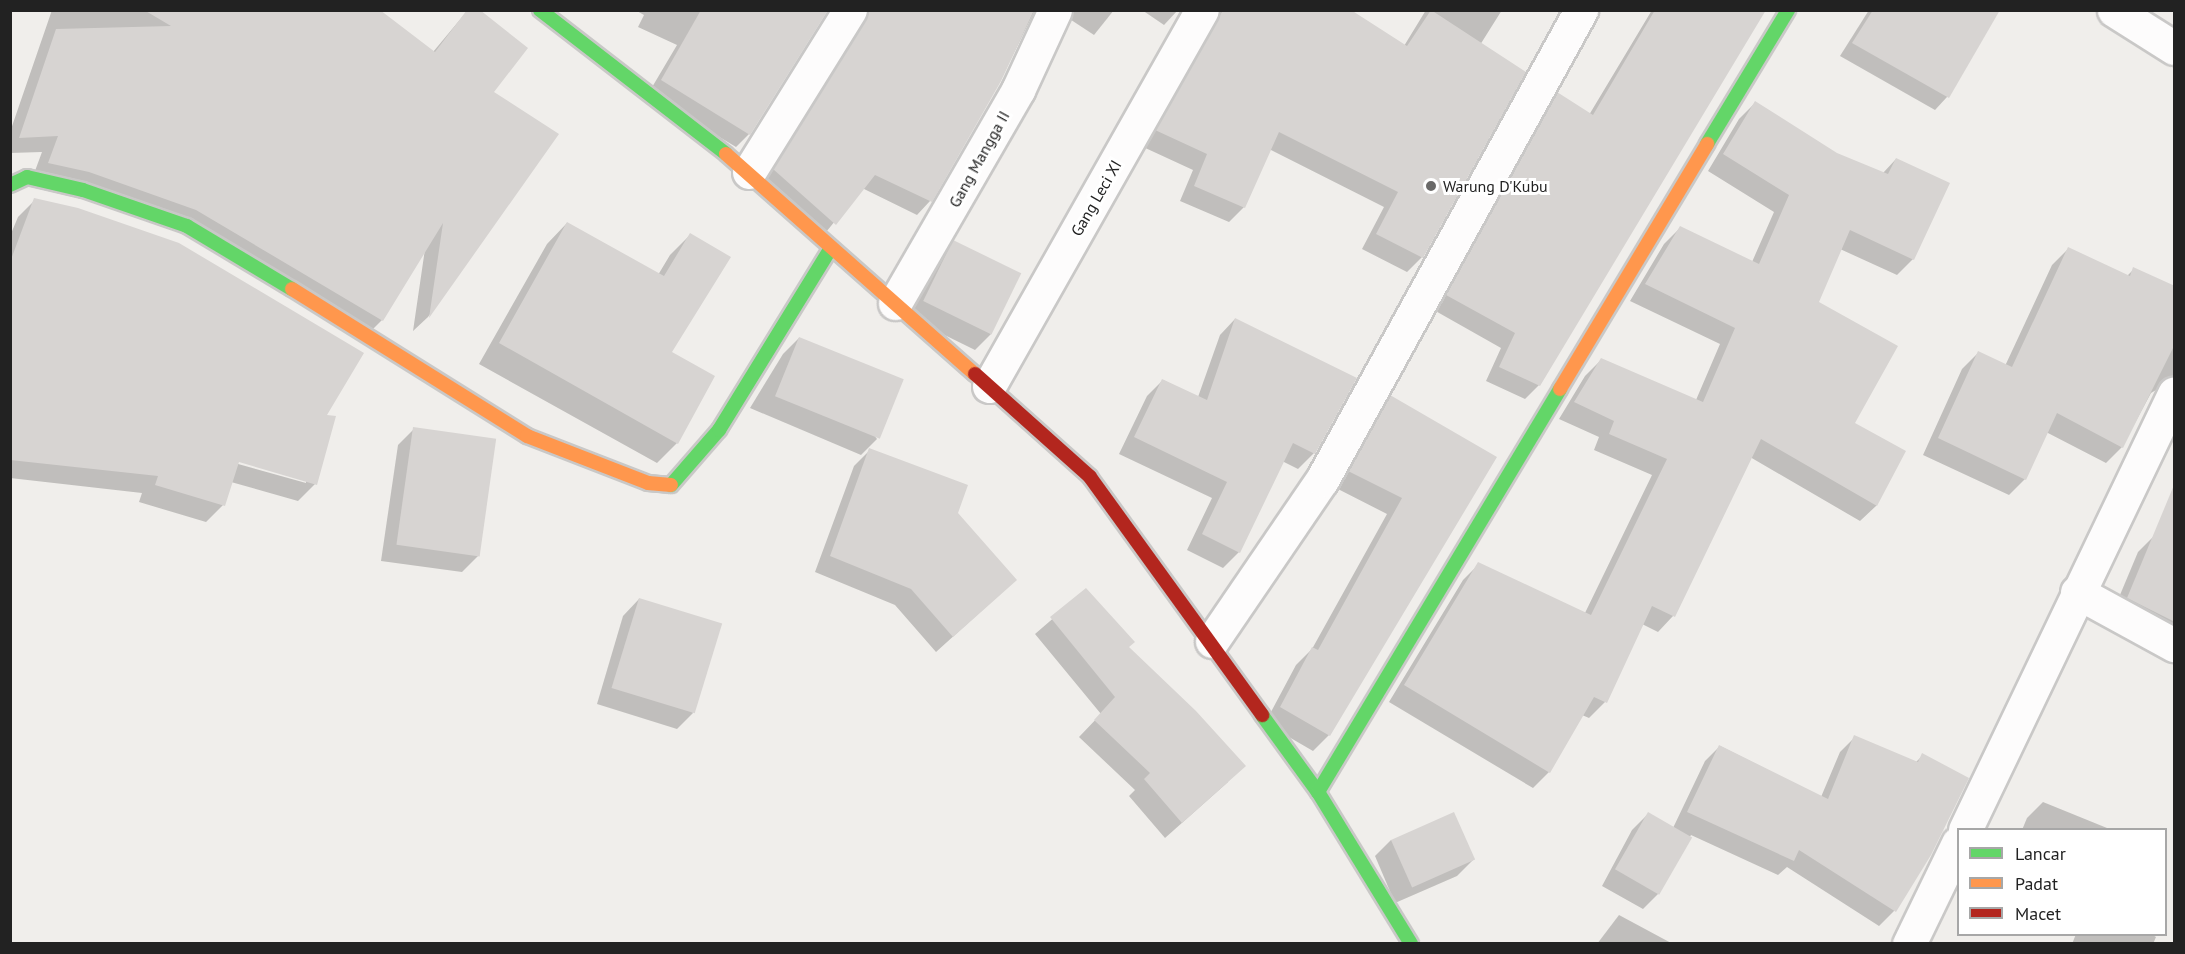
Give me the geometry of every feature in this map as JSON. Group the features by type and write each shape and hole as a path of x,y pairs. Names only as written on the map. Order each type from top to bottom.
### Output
{"street":[{"path":"540,10 749,172 831,248 1090,477 1212,641 1318,792 1411,944"},
{"path":"749,172 850,10"},
{"name":"Gang Mangga II","path":"895,303 1018,90 1055,10"},
{"name":"Gang Leci XI","path":"989,386 1202,10"},
{"path":"1212,641 1322,480 1581,10"},
{"path":"1318,792 1788,10"},
{"path":"2114,10 2175,48"},
{"path":"10,185 27,177 83,190 187,226 382,342 526,436 648,483 675,485 719,430 831,248"},
{"path":"1966,828 2077,592 2175,393"},
{"path":"2077,592 2175,645"},
{"path":"1909,944 1957,847"}],"building":[{"path":"144,10 380,10 435,52 467,10 480,10 528,48 494,92 559,134 429,318 443,223 383,321 196,210 89,172 48,163 58,136 19,138 56,29 171,26"},
{"path":"701,10 828,10 750,135 661,80"},
{"path":"869,10 1034,10 1001,81 932,202 875,175 836,225 773,169"},
{"path":"1223,10 1351,10 1407,46 1431,10 1526,72 1423,258 1376,234 1398,192 1279,132 1245,208 1194,186 1207,154 1155,130"},
{"path":"1655,10 1766,10 1540,386 1499,367 1515,333 1446,295 1557,92 1593,115"},
{"path":"1873,10 2000,10 1949,98 1852,43"},
{"path":"1755,101 1837,153 1888,174 1896,158 1950,183 1914,260 1850,230 1819,302 1898,346 1855,423 1906,451 1877,506 1761,439 1675,617 1652,606 1607,703 1594,697 1550,773 1404,685 1478,562 1591,615 1667,459 1609,434 1614,421 1574,402 1601,358 1703,402 1735,328 1645,284 1680,226 1759,264 1789,195 1723,154"},
{"path":"34,198 78,208 179,243 364,353 327,415 336,416 317,485 239,462 225,506 155,485 158,476 10,460 10,262"},
{"path":"567,222 664,276 690,233 731,257 672,352 715,376 678,444 499,343"},
{"path":"953,240 1021,273 991,334 923,301"},
{"path":"2068,247 2130,276 2133,267 2175,286 2175,344 2123,448 2057,413 2026,480 1938,438 1978,351 2012,367"},
{"path":"1235,318 1357,378 1315,454 1293,443 1240,553 1202,534 1227,482 1134,437 1162,379 1207,400"},
{"path":"799,337 904,379 880,439 775,396"},
{"path":"1390,395 1497,457 1330,736 1280,707 1312,647 1318,650 1402,498 1348,471"},
{"path":"413,427 496,439 480,557 396,545"},
{"path":"869,448 968,485 958,513 1017,580 953,637 911,589 830,556"},
{"path":"2175,486 2175,622 2127,598"},
{"path":"1086,588 1135,642 1129,647 1196,711 1246,766 1182,823 1144,779 1150,773 1094,720 1115,697 1050,617"},
{"path":"639,598 722,623 695,713 612,688"},
{"path":"1854,735 1918,762 1922,753 1969,778 1931,855 1896,912 1799,850 1794,861 1687,812 1719,745 1828,799"},
{"path":"1454,812 1475,860 1412,888 1391,840"},
{"path":"1648,812 1692,838 1659,895 1615,869"}],"traffic: fast":[{"path":"540,10 726,154"},
{"path":"1707,144 1788,10"},
{"path":"10,185 27,177 83,190 187,226 292,289"},
{"path":"671,485 719,430 831,248"},
{"path":"1318,792 1560,389"},
{"path":"1262,715 1318,792 1411,944"}],"traffic: slow":[{"path":"1560,389 1707,144"},
{"path":"726,154 975,374"},
{"path":"292,289 527,436 648,483 671,485"}],"traffic: jam":[{"path":"975,374 1090,477 1262,715"}],"place":[{"name":"Warung D'Kubu","path":"1431,186"}]}
